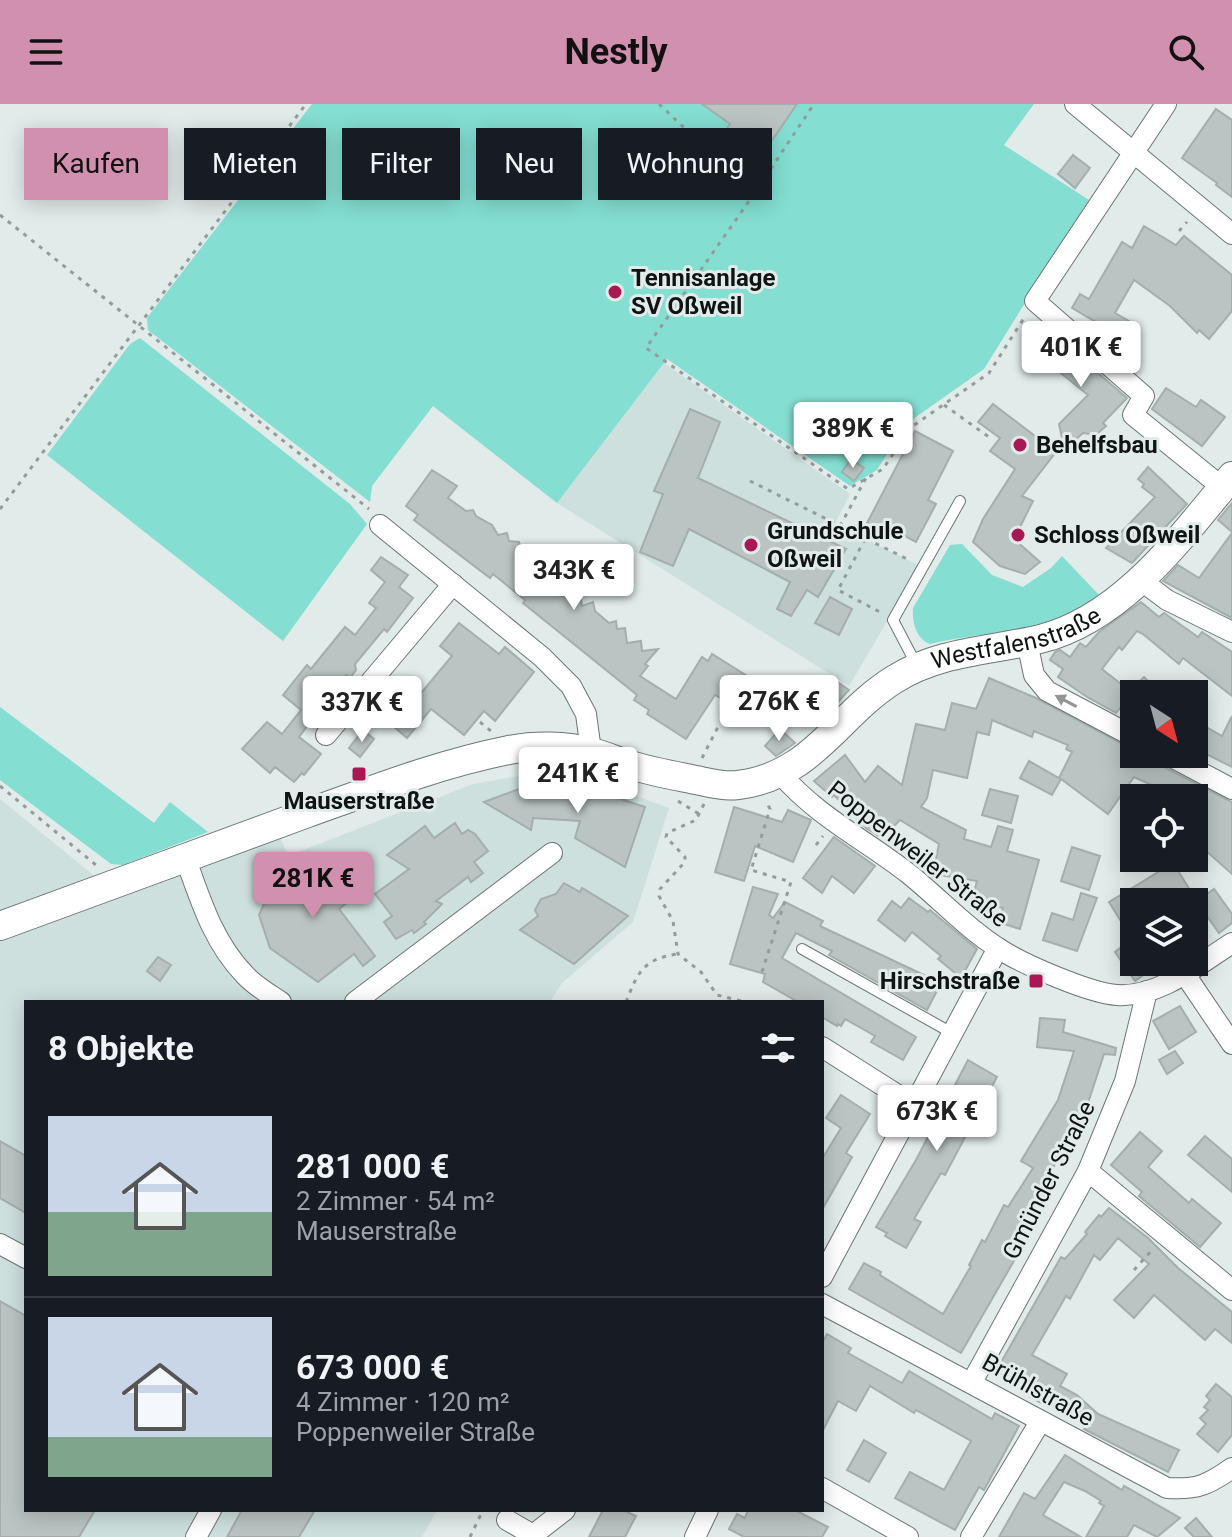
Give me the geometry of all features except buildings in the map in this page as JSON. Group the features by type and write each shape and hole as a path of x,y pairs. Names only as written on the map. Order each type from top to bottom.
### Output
{"main road":[{"name":"Westfalenstraße","path":"770,777 801,762 825,743 868,698 917,666 945,656 1027,642 1073,627 1108,606 1139,579 1227,482"},
{"path":"0,926 413,776 513,749 591,751 630,765 735,785 770,777"}],"street":[{"path":"1075,104 1232,234"},
{"path":"1166,104 1035,301 1144,396 1133,415 1227,482"},
{"path":"380,525 542,657 571,686 586,714 591,751"},
{"path":"1139,579 1167,600 1232,632"},
{"path":"326,735 453,584"},
{"path":"1027,642 1034,675 1047,691 1120,730"},
{"path":"1192,768 1232,789"},
{"name":"Poppenweiler Straße","path":"770,777 803,797 908,873 998,948 824,1273"},
{"path":"358,1000 552,853"},
{"path":"185,857 203,909 223,949 247,978 278,1000"},
{"path":"1208,958 1232,943"},
{"path":"998,948 1056,976 1118,995 1147,991 1178,976"},
{"path":"1186,976 1232,1044"},
{"name":"Gmünder Straße","path":"972,1382 1088,1171 1125,1081 1147,991"},
{"path":"824,1048 915,1106"},
{"path":"1088,1171 1232,1290"},
{"path":"0,1244 24,1257"},
{"name":"Brühlstraße","path":"824,1305 1167,1488 1192,1489 1213,1482 1232,1468"},
{"path":"971,1537 1040,1422"},
{"path":"824,1489 908,1537"},
{"path":"196,1537 210,1512"},
{"path":"507,1520 533,1535 562,1512"},
{"path":"695,1537 707,1512"}],"lane":[{"path":"917,666 893,620 960,501"},
{"path":"802,949 952,1033"}],"path":[{"path":"0,509 306,104"},
{"path":"659,104 684,128"},
{"path":"772,167 814,104"},
{"path":"750,200 646,348 848,489 883,469 910,428 989,373 1035,301"},
{"path":"0,215 356,497 380,525"},
{"path":"944,405 989,437"},
{"path":"840,526 866,478"},
{"path":"750,481 923,567"},
{"path":"865,538 838,590 893,620"},
{"path":"691,779 719,725"},
{"path":"762,972 791,882 751,870 770,809 770,777"},
{"path":"0,786 118,882"},
{"path":"699,814 696,820 667,833 666,837 685,857 683,866 660,889 659,896 673,921 678,954 701,972 717,995 737,1000"},
{"path":"627,1000 635,977 643,967 659,957 678,954"},
{"path":"1134,1270 1165,1235"},
{"path":"470,1537 482,1512"}],"shaded area":[{"path":"312,104 1034,104 1004,145 1089,200 984,369 906,424 877,470 850,486 667,359 557,503 433,406 372,486 370,502 148,330 147,318 238,200 326,200 326,128 293,128"},
{"path":"140,338 350,504 367,524 283,641 47,455 130,344"},
{"name":"Grundschule Oßweil","path":"664,363 850,494 835,524 920,566 849,686 557,503"},
{"path":"962,544 992,575 1023,587 1051,568 1062,556 1099,595 1080,608 1039,624 930,644 921,638 916,629 913,608 950,545"},
{"path":"0,707 154,823 170,802 208,832 123,865 111,864 0,780"},
{"name":"Mauserstraße","path":"531,774 572,776 590,779 669,808 633,922 562,983 551,1000 24,1000 24,1512 436,1512 422,1537 0,1537 0,799 118,895 280,836 288,856 473,784"}],"place":[{"name":"Tennisanlage SV Oßweil","path":"615,292"},
{"name":"Behelfsbau","path":"1020,445"},
{"name":"Schloss Oßweil","path":"1018,535"},
{"name":"Grundschule Oßweil","path":"751,545"},
{"name":"Mauserstraße","path":"359,774"},
{"name":"Hirschstraße","path":"1036,981"}]}
